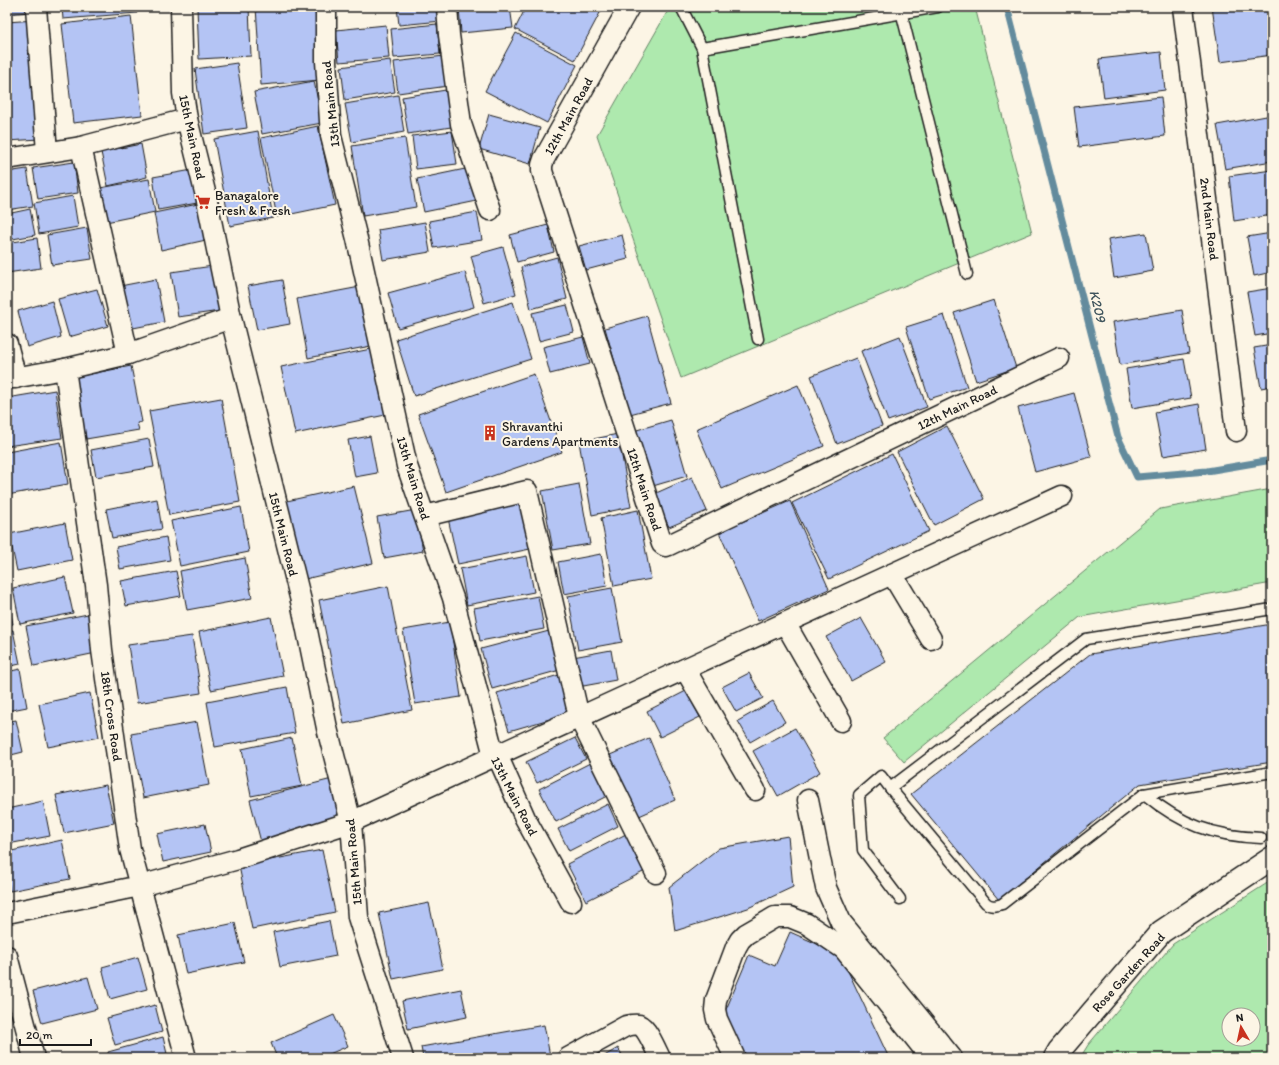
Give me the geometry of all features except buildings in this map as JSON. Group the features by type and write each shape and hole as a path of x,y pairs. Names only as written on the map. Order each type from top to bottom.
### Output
{"street":[{"path":"36,7 47,152"},
{"name":"15th Main Road","path":"181,7 183,93 187,119 206,196 231,318 299,593 327,728 351,822 358,917 403,1058"},
{"name":"13th Main Road","path":"326,7 326,61 331,136 357,239 407,466 453,598 494,756 498,757 525,818 571,902"},
{"path":"447,7 449,35 461,124 490,210"},
{"name":"12th Main Road","path":"629,7 544,159 542,171 662,544 665,546 669,545 1060,358"},
{"name":"2nd Main Road","path":"1183,7 1236,430"},
{"path":"7,159 81,147 187,119"},
{"path":"81,147 128,354"},
{"path":"7,344 11,378 65,369 128,354 231,318"},
{"name":"18th Cross Road","path":"65,369 96,585 102,650 130,849 186,1058"},
{"path":"425,516 527,491 579,717 656,873"},
{"path":"7,914 140,886 238,860 351,822 1062,496"},
{"path":"892,574 931,639"},
{"path":"785,623 841,721"},
{"path":"685,669 755,790"},
{"path":"808,800 826,888 841,922 952,1058"},
{"name":"Rose Garden Road","path":"1055,1058 1059,1051 1161,932 1272,858"},
{"path":"735,1058 717,1019 715,1010 716,1000 740,940 746,934 775,917 790,917 807,924 844,949 931,1058"},
{"path":"7,956 34,1058"},
{"path":"568,1058 626,1026 633,1024 640,1026 646,1031 660,1058"}],"lane":[{"path":"681,7 702,48 758,339"},
{"path":"702,48 901,10 938,7"},
{"path":"901,10 967,274"},
{"path":"890,788 1086,640 1272,609"},
{"path":"900,900 863,850 859,795 881,776 986,903 990,906 995,906 1002,904 1144,794 1272,772"},
{"path":"1144,794 1178,818 1198,827 1233,836 1262,838"}],"green space":[{"path":"670,7 975,7 1032,233 681,378 597,135"},
{"path":"1272,489 1272,583 1080,617 904,762 883,738 1160,509"},
{"path":"1272,880 1272,1058 1080,1058 1088,1045 1173,944"}],"waterway":[{"name":"K209","path":"1007,7 1118,437 1137,477 1207,471 1272,460"}],"place":[{"name":"Banagalore Fresh & Fresh","path":"203,202"},
{"name":"Shravanthi Gardens Apartments","path":"490,433"}]}
